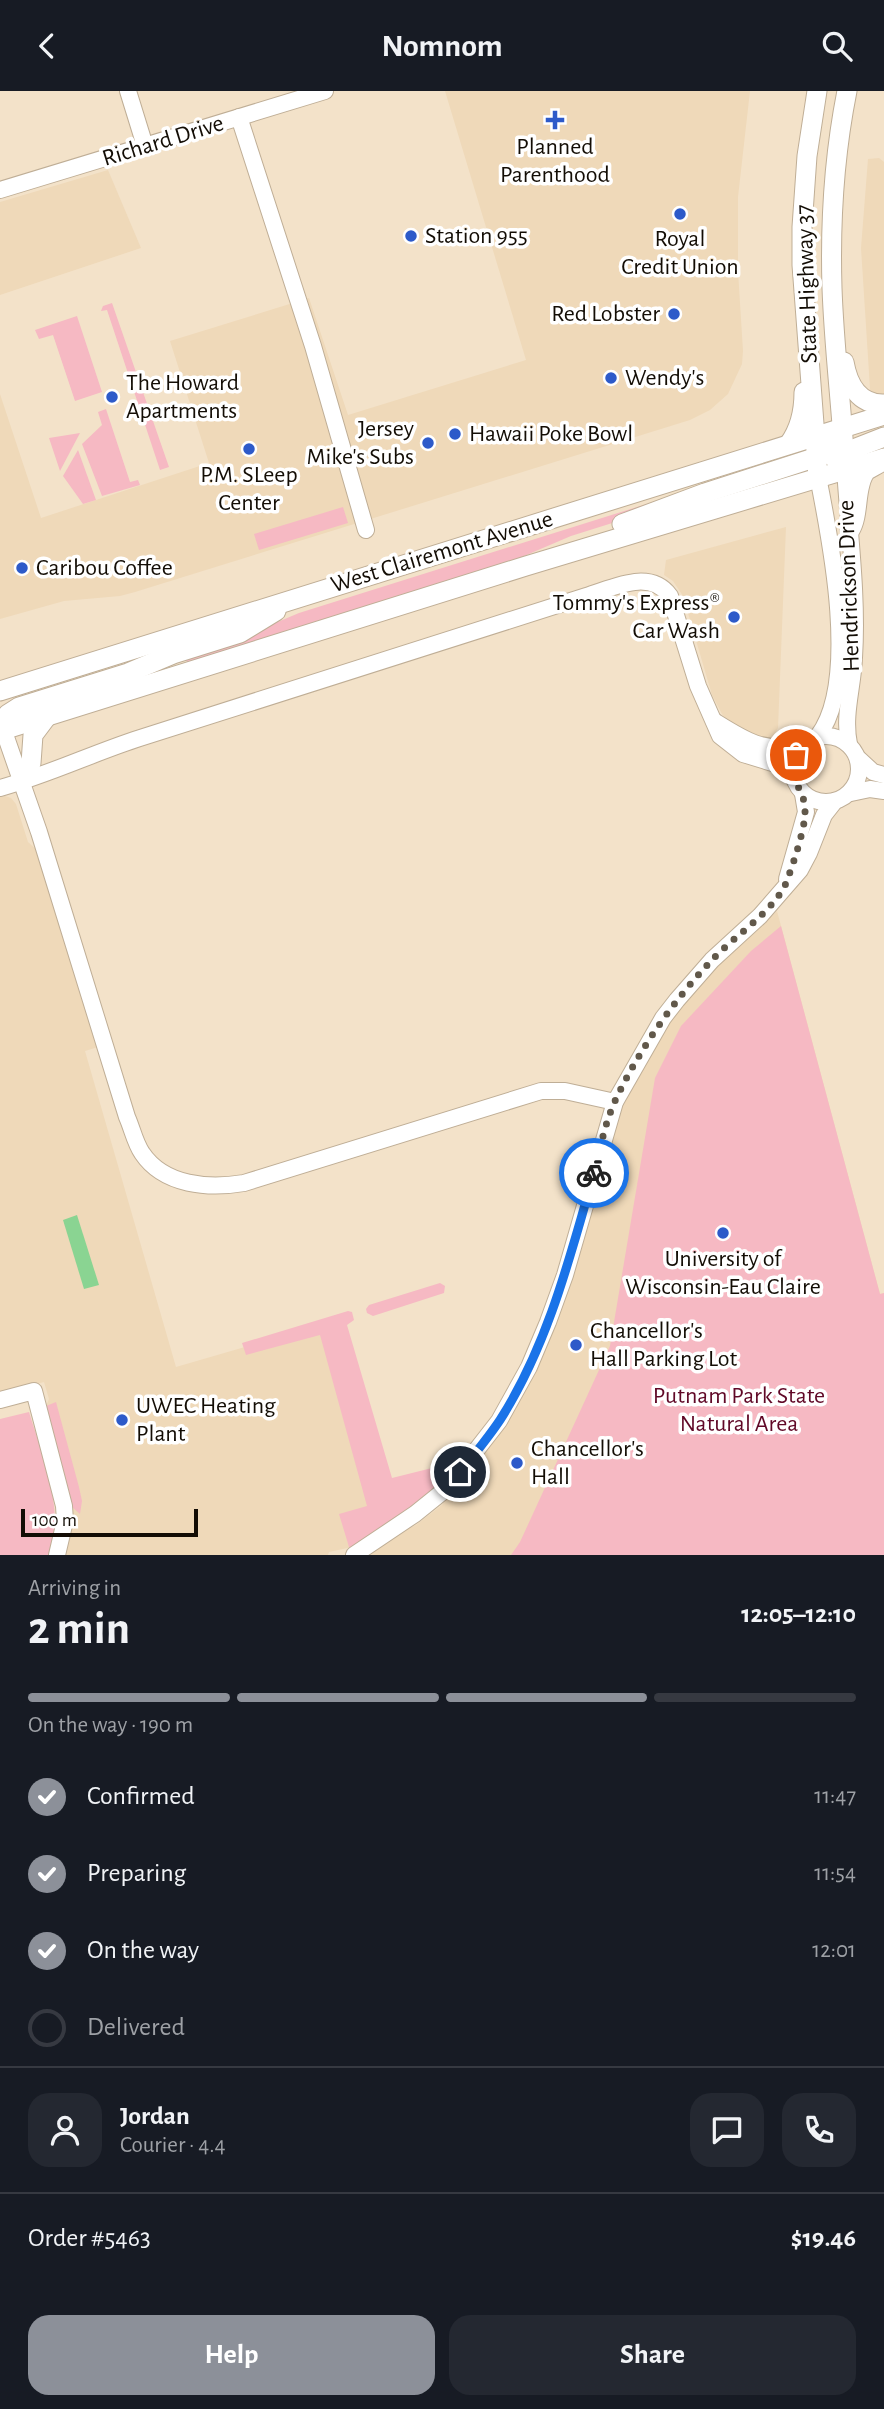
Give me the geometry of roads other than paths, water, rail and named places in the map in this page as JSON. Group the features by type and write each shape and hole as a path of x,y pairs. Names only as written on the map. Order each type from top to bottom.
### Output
{"main road":[{"name":"State Highway 37","path":"817,91 804,188 802,252 817,435 817,467"},
{"name":"State Highway 37","path":"845,461 834,310 832,198 848,91"},
{"path":"789,444 795,436 804,397 800,309 805,294"},
{"path":"834,310 847,379 862,398 871,404 884,404"},
{"name":"West Clairemont Avenue","path":"0,691 884,415"},
{"path":"817,467 844,426"},
{"path":"845,461 884,437"},
{"path":"850,530 855,521 864,474 884,459"},
{"name":"West Clairemont Avenue","path":"1,727 48,715 526,566 817,467 845,461 884,459"},
{"path":"1,727 13,710 240,633 297,597"},
{"path":"23,782 31,763 33,735 48,715"}],"street":[{"path":"128,91 145,146"},
{"name":"Richard Drive","path":"0,190 325,91"},
{"path":"239,117 313,346 366,530"},
{"name":"Hendrickson Drive","path":"845,461 854,658 846,730 849,744"},
{"name":"Hendrickson Drive","path":"817,467 838,613 839,649 832,710 818,736"},
{"path":"0,788 23,782 134,740 560,604 636,581 657,583 664,587 670,596 698,686 720,736 734,749 753,758 779,765 793,778 803,794 806,812 785,885"},
{"path":"714,721 740,738 775,749 800,746 818,736 828,735 849,744 859,759 873,772 884,775"},
{"path":"1,727 23,782 127,1117 142,1153 164,1174 189,1183 219,1187 243,1183 541,1091 565,1091 615,1102"},
{"path":"793,778 792,766 800,746"},
{"path":"851,793 857,782 859,759"},
{"path":"803,794 822,802 835,801 851,793 870,789 884,791"},
{"path":"354,1555 436,1499 499,1421 529,1367 548,1322 565,1275 615,1102 663,1018 677,1000 712,960 760,916 800,870 824,815 835,801"},
{"path":"0,1400 34,1391 64,1506 65,1521 57,1555"}],"place":[{"name":"Planned Parenthood","path":"555,120"},
{"name":"Royal Credit Union","path":"680,214"},
{"name":"Station 955","path":"411,236"},
{"name":"Red Lobster","path":"674,314"},
{"name":"Wendy's","path":"611,378"},
{"name":"The Howard Apartments","path":"112,397"},
{"name":"Hawaii Poke Bowl","path":"455,434"},
{"name":"Jersey Mike's Subs","path":"428,443"},
{"name":"P.M. SLeep Center","path":"249,449"},
{"name":"Caribou Coffee","path":"22,568"},
{"name":"Tommy's Express® Car Wash","path":"734,617"},
{"name":"University of Wisconsin-Eau Claire","path":"723,1233"},
{"name":"Chancellor's Hall Parking Lot","path":"576,1345"},
{"name":"UWEC Heating Plant","path":"122,1420"},
{"name":"Chancellor's Hall","path":"517,1463"}],"park label":[{"name":"Putnam Park State Natural Area","path":"739,1410"}]}
